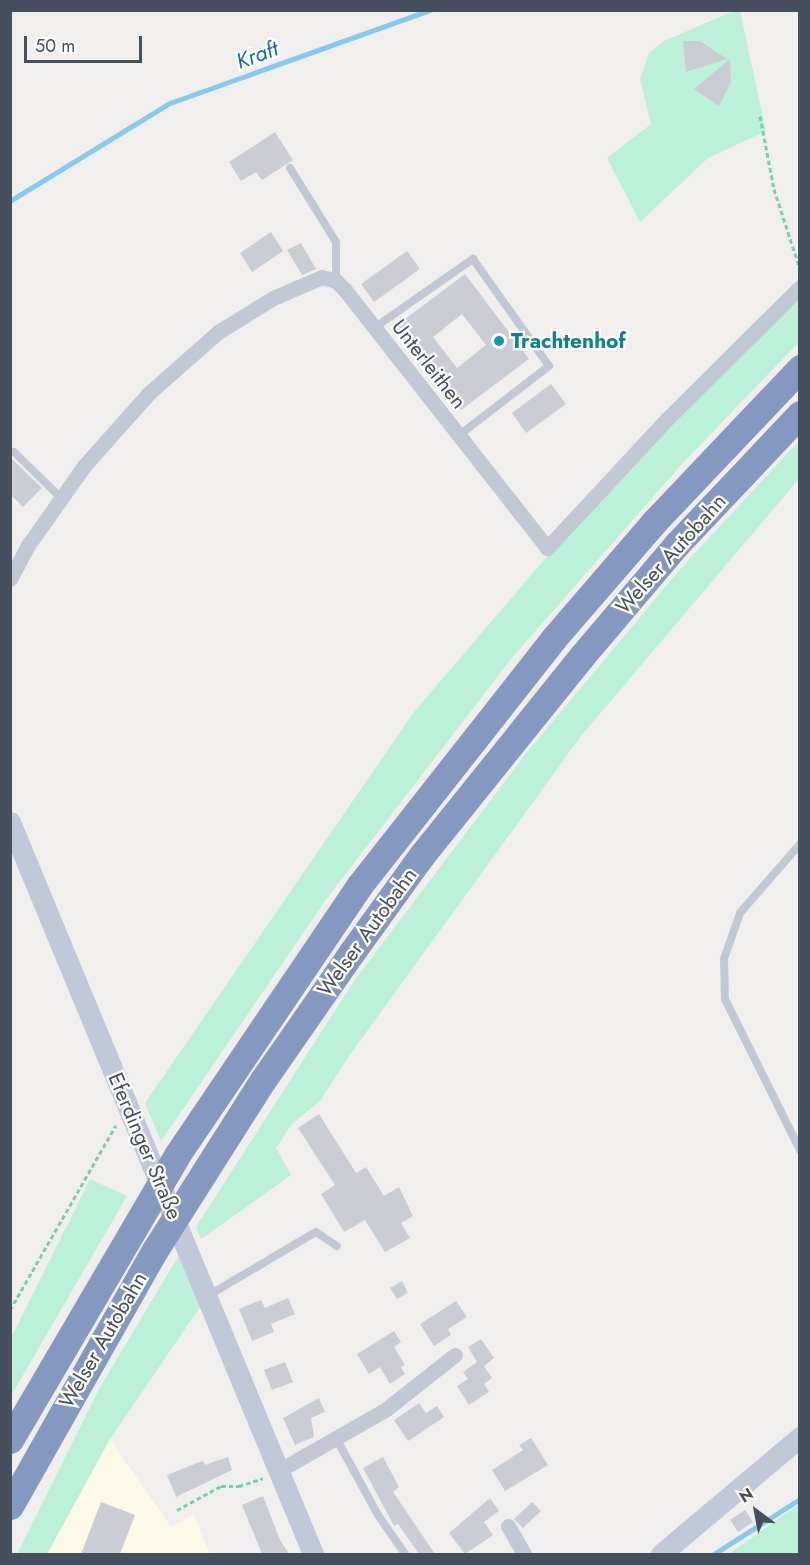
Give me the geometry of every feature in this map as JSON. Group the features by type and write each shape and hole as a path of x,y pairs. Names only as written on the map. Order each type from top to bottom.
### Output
{"highway":[{"name":"Welser Autobahn","path":"10,1440 177,1155 346,905 446,772 655,521 800,368"},
{"name":"Welser Autobahn","path":"10,1506 155,1250 352,952 494,763 677,544 800,414"}],"main road":[{"name":"Eferdinger Straße","path":"10,822 313,1554"},
{"path":"661,1554 800,1437"}],"street":[{"path":"10,579 84,466 149,393 218,332 273,298 322,277 336,281"},
{"name":"Unterleithen","path":"336,281 547,548 667,419 800,287"},
{"path":"278,1471 385,1410 455,1355"},
{"path":"508,1526 524,1554"}],"lane":[{"path":"290,168 336,242 336,281"},
{"path":"374,328 473,259 549,366 458,436"},
{"path":"14,452 62,498"},
{"path":"800,844 740,913 724,959 725,999 800,1150"},
{"path":"207,1295 316,1232 337,1246"},
{"path":"336,1438 378,1515 405,1554"}],"path":[{"path":"760,116 774,189 800,269"},
{"path":"10,1310 117,1123 132,1113"},
{"path":"177,1510 214,1489 239,1486 278,1471"}],"shaded area":[{"path":"110,1439 171,1527 194,1514 210,1554 47,1554"}],"green space":[{"path":"734,11 740,11 766,131 708,158 640,222 607,158 651,124 640,79 649,53 664,41"},
{"path":"799,294 799,342 682,464 511,659 325,901 161,1141 145,1103 414,712 544,560 701,391"},
{"path":"799,441 799,479 581,736 349,1056 320,1101 292,1124 276,1148 291,1175 201,1239 196,1227 354,981 527,752 682,567"},
{"path":"90,1179 127,1196 11,1396 11,1338"},
{"path":"179,1255 200,1307 110,1439 47,1554 17,1554 99,1389"},
{"path":"799,1504 799,1554 729,1554"}],"building":[{"path":"683,41 700,41 727,59 686,72"},
{"path":"730,59 731,82 719,106 694,89"},
{"path":"275,132 293,160 262,180 256,172 241,181 229,162"},
{"path":"271,232 283,251 252,272 240,253"},
{"path":"301,243 316,269 302,275 287,250"},
{"path":"407,251 420,269 374,302 361,284"},
{"name":"Trachtenhof","path":"465,274 529,359 461,410 397,325","holes":["462,314 486,345 457,368 433,337"]},
{"path":"551,384 566,404 526,433 512,413"},
{"path":"10,457 42,488 23,507 10,494"},
{"path":"319,1114 356,1173 366,1167 384,1196 399,1187 413,1216 401,1223 410,1238 385,1252 365,1220 344,1232 321,1194 335,1185 298,1128"},
{"path":"402,1281 408,1293 397,1299 390,1288"},
{"path":"288,1298 295,1314 271,1324 274,1332 252,1341 239,1309 261,1300 265,1308"},
{"path":"456,1301 467,1317 448,1329 451,1335 434,1346 420,1324"},
{"path":"394,1331 401,1342 394,1347 405,1365 401,1367 405,1374 390,1384 380,1367 369,1374 357,1354"},
{"path":"481,1339 494,1358 484,1366 492,1378 484,1384 489,1392 469,1405 457,1386 468,1379 463,1372 477,1362 468,1347"},
{"path":"285,1362 293,1382 272,1390 264,1370"},
{"path":"319,1398 325,1412 311,1418 314,1437 295,1445 283,1418"},
{"path":"419,1403 426,1413 437,1406 444,1417 408,1441 394,1420"},
{"path":"531,1438 548,1465 505,1491 492,1470 523,1450 519,1445"},
{"path":"228,1457 232,1470 176,1497 167,1475 203,1461 205,1465"},
{"path":"383,1457 399,1487 393,1492 435,1554 419,1554 398,1524 394,1526 363,1468"},
{"path":"263,1496 280,1540 289,1554 262,1554 242,1505"},
{"path":"490,1498 499,1511 484,1522 493,1535 465,1554 449,1533"},
{"path":"101,1502 135,1515 120,1554 81,1554"},
{"path":"532,1502 541,1511 523,1528 514,1519"},
{"path":"745,1510 753,1522 738,1532 730,1520"}],"waterway":[{"name":"Kraft","path":"10,201 170,103 430,10"},
{"path":"714,1554 800,1499"}],"place":[{"name":"Trachtenhof","path":"499,341"}]}
